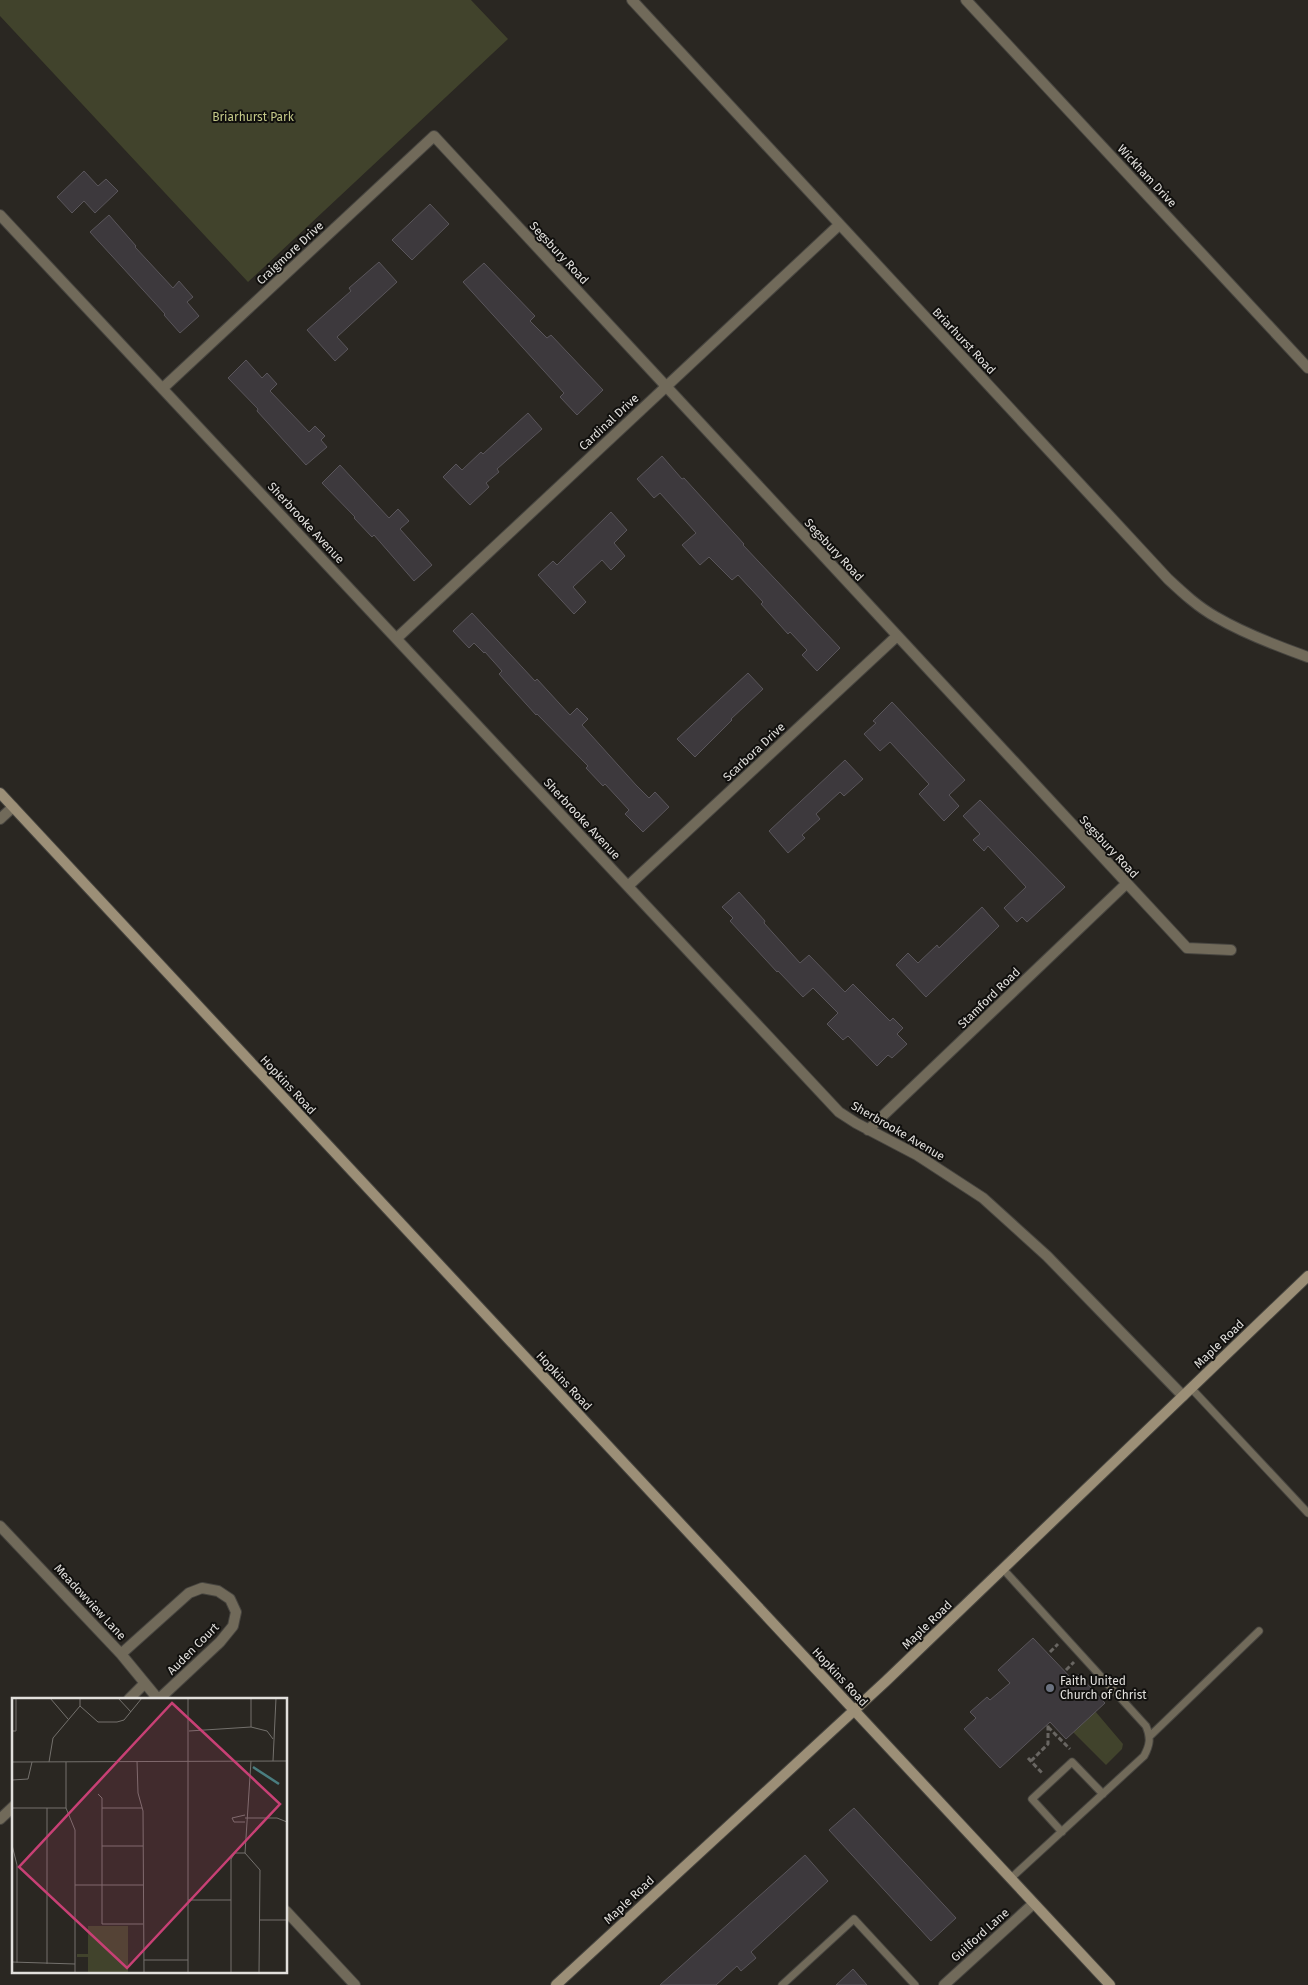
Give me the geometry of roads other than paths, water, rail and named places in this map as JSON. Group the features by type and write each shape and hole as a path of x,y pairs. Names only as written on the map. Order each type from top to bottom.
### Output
{"street":[{"name":"Briarhurst Road","path":"632,0 1168,579 1191,600 1216,617 1261,640 1308,657"},
{"name":"Wickham Drive","path":"966,0 1308,368"},
{"name":"Segsbury Road","path":"434,136 1187,948 1231,950"},
{"name":"Craigmore Drive","path":"163,388 434,136"},
{"name":"Sherbrooke Avenue","path":"0,216 839,1112 868,1130 917,1155 982,1198 1047,1256 1182,1396"},
{"name":"Cardinal Drive","path":"397,638 839,225"},
{"name":"Scarbora Drive","path":"628,886 897,636"},
{"name":"Hopkins Road","path":"0,793 1110,1985"},
{"path":"0,819 13,807"},
{"name":"Stamford Road","path":"868,1130 1126,884"},
{"name":"Maple Road","path":"556,1985 855,1710 1308,1276"},
{"name":"Meadowview Lane","path":"0,1526 121,1654 158,1698"},
{"name":"Auden Court","path":"121,1654 189,1593 202,1588 218,1591 230,1599 236,1612 233,1626 220,1642 160,1698"},
{"path":"129,1698 145,1683"},
{"path":"0,1819 12,1808"},
{"name":"Guilford Lane","path":"944,1985 1033,1904"},
{"path":"288,1913 355,1985"}],"lane":[{"path":"1192,1388 1308,1513"},
{"path":"1002,1569 1146,1726 1150,1736 1149,1747 1144,1756 1010,1879"},
{"path":"1150,1736 1259,1631"},
{"path":"1062,1832 1032,1799 1072,1762 1103,1794"},
{"path":"782,1985 854,1919 915,1985"}],"place":[{"name":"Faith United Church of Christ","path":"1050,1688"}],"park label":[{"name":"Briarhurst Park","path":"253,117"}]}
